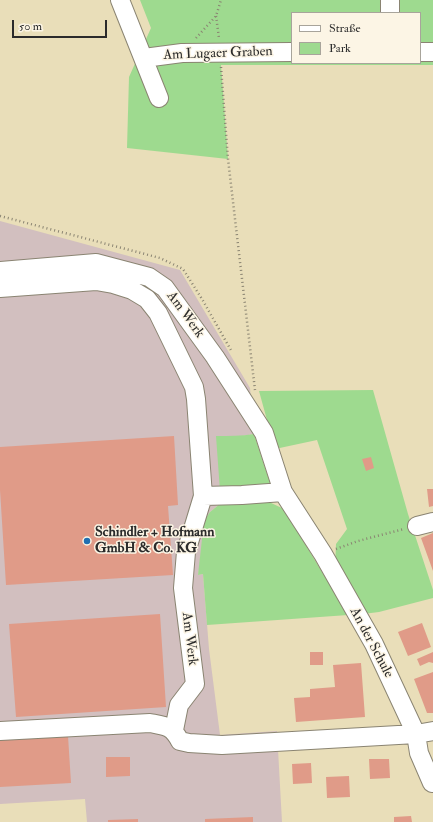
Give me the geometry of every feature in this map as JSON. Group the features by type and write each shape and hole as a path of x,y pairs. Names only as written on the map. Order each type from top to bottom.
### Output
{"street":[{"name":"Am Lugaer Graben","path":"120,0 159,98"},
{"path":"390,0 390,12"},
{"name":"Am Lugaer Graben","path":"144,58 182,53 291,52"},
{"path":"421,52 433,52"},
{"name":"Am Werk","path":"0,271 96,263 149,277 165,288 215,357 264,434 283,492 323,554"},
{"name":"Am Werk","path":"0,288 96,281 113,284 132,290 146,300 158,313 202,385 196,399 203,496 186,552 183,588 195,684 179,705 174,730"},
{"path":"203,496 242,496 283,492"},
{"name":"An der Schule","path":"323,554 425,733 419,753 432,783"},
{"path":"0,731 150,723 162,725 174,730 180,741 188,743 222,745 425,733"}],"path":[{"path":"221,0 216,16 228,159 256,393"},
{"path":"182,53 216,16"},
{"path":"323,554 358,541 425,524"}],"shaded area":[{"path":"0,221 180,270 250,388 254,434 237,437 221,503 210,512 198,575 203,574 209,649 220,735 277,731 282,822 87,822 85,799 0,804"}],"green space":[{"path":"140,0 433,0 433,65 221,65 228,159 127,148 129,77 151,28"},
{"path":"373,390 408,514 433,590 433,598 379,612 363,614 335,568 336,544 347,529 317,440 275,449 259,391"},
{"path":"254,434 270,483 267,487 220,491 216,436 240,436"},
{"path":"269,502 284,509 348,615 207,625 203,574 198,575 204,521 210,512 221,503"}],"building":[{"name":"Schindler + Hofmann GmbH & Co. KG","path":"174,436 178,505 168,506 173,575 6,585 0,490 0,447"},
{"path":"371,457 374,468 366,471 362,459"},
{"path":"427,489 433,489 433,506 429,507"},
{"path":"433,533 433,571 421,538"},
{"path":"160,614 166,707 16,717 9,624"},
{"path":"422,623 431,647 408,656 398,632"},
{"path":"310,652 323,652 323,665 310,665"},
{"path":"433,652 433,663 429,662 420,666 417,659"},
{"path":"361,663 365,717 296,722 294,698 310,697 310,689 335,687 333,665"},
{"path":"433,672 433,713 427,713 414,679"},
{"path":"68,736 71,783 0,787 0,740"},
{"path":"106,757 130,757 130,776 106,777"},
{"path":"369,759 389,759 390,778 370,779"},
{"path":"311,763 312,783 293,784 292,764"},
{"path":"349,776 350,797 327,798 326,777"},
{"path":"411,816 412,822 394,822 394,817"},
{"path":"253,817 253,822 205,822 205,819"},
{"path":"138,819 138,822 108,822 108,820"}],"place":[{"name":"Schindler + Hofmann GmbH & Co. KG","path":"87,541"}]}
